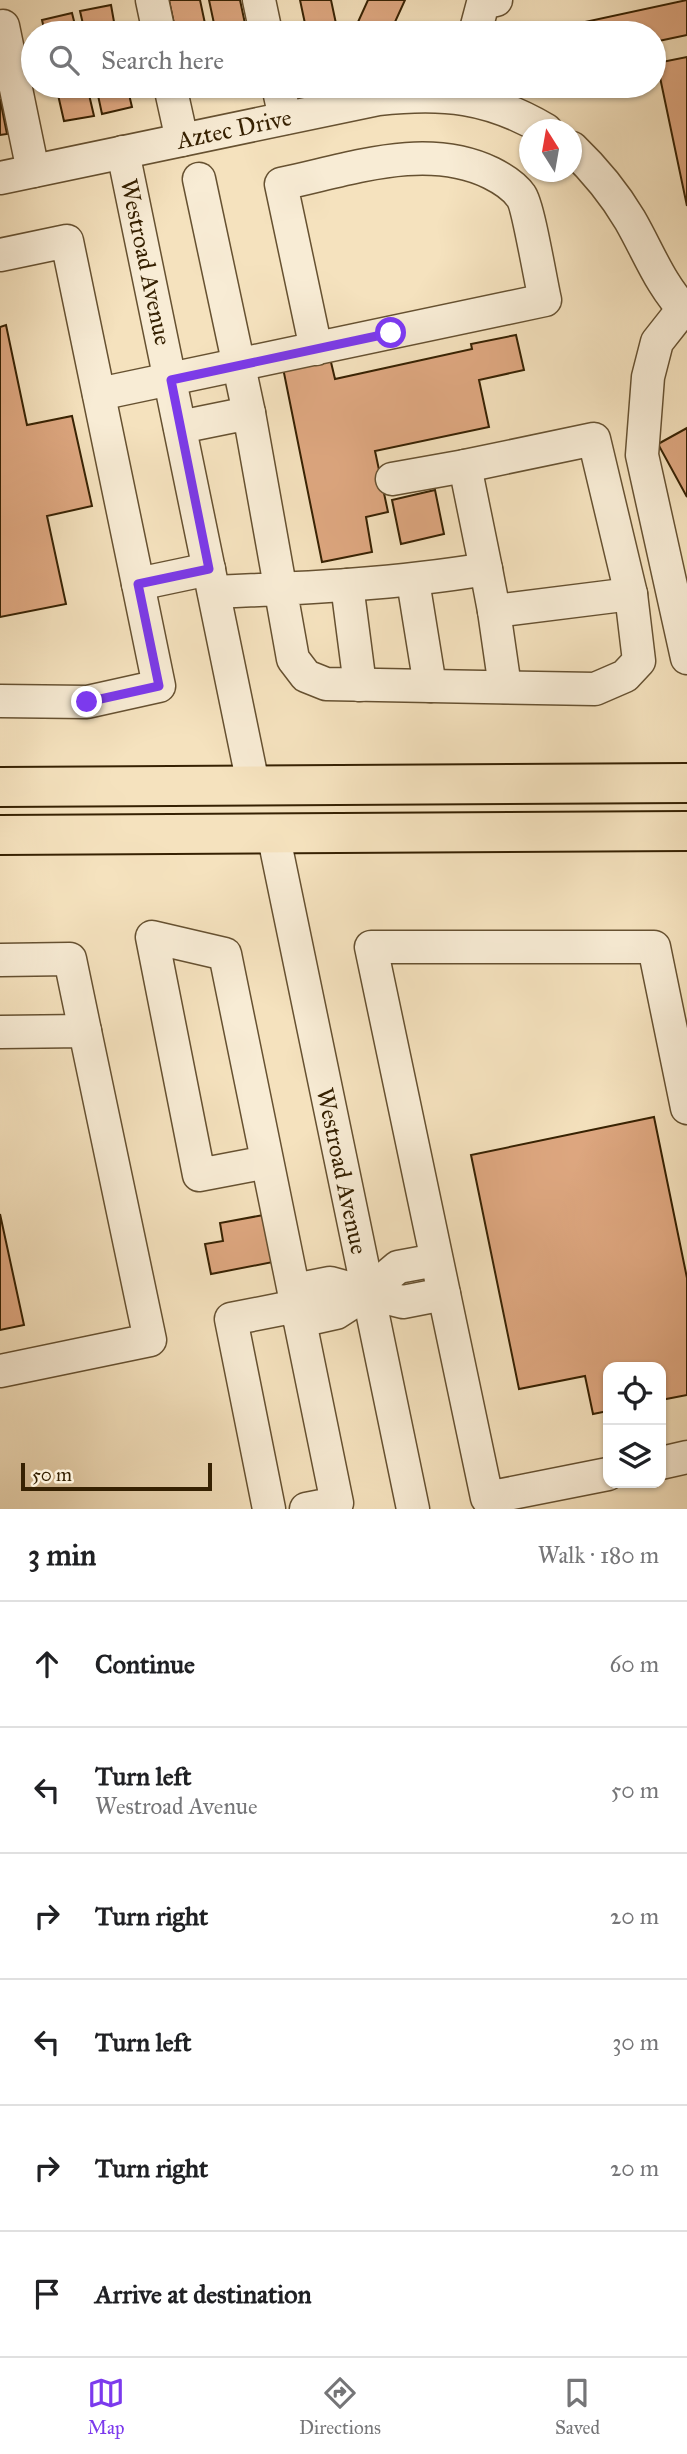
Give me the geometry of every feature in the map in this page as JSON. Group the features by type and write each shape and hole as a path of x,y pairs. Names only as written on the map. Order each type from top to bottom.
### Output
{"highway":[{"path":"0,787 687,783"},
{"path":"0,835 687,831"}],"street":[{"path":"152,0 156,21"},
{"path":"259,0 263,21"},
{"path":"478,21 483,3 496,0"},
{"path":"3,26 33,171"},
{"path":"173,98 182,140"},
{"path":"281,98 285,118"},
{"name":"Aztec Drive","path":"0,178 389,98"},
{"name":"Aztec Drive","path":"478,98 528,119"},
{"name":"Westroad Avenue","path":"123,152 253,784"},
{"path":"99,394 171,380 239,365 316,349 545,300 522,196 500,178 472,164 444,158 408,158 281,184 316,349"},
{"path":"582,159 609,188 631,223 660,281 685,311 657,342 648,377 642,455 687,658"},
{"path":"199,178 249,413 293,659 306,676 326,684 595,689 625,676 639,661 631,594 594,439 392,479"},
{"path":"0,255 67,241 159,686 87,702 0,701"},
{"path":"180,427 249,413"},
{"path":"464,466 494,611 505,687"},
{"path":"138,584 212,580 280,589 414,581 486,569"},
{"path":"414,581 430,686"},
{"path":"347,585 360,685"},
{"path":"494,611 631,594"},
{"name":"Westroad Avenue","path":"273,833 413,1509"},
{"path":"267,1162 199,1175 152,937 225,954 337,1503 306,1509"},
{"path":"603,1475 487,1498 371,947 654,947 687,1108"},
{"path":"0,960 69,959 150,1340 0,1371"},
{"path":"0,1032 85,1031"},
{"path":"269,1509 231,1319 297,1306 336,1314 398,1268 436,1260"},
{"path":"367,1293 403,1302 444,1294"},
{"path":"666,1462 687,1457"}],"building":[{"path":"169,0 200,0 204,21 173,21"},
{"path":"209,0 240,0 244,21 213,21"},
{"path":"300,0 331,0 335,21 304,21"},
{"path":"368,0 405,0 395,21 358,21"},
{"path":"687,0 687,35 666,39 666,21 589,21"},
{"path":"111,5 114,21 82,21 80,11"},
{"path":"72,13 74,21 42,21"},
{"path":"687,57 687,206 664,98 666,61"},
{"path":"59,98 90,98 94,116 64,121"},
{"path":"99,98 130,98 132,107 102,114"},
{"path":"0,99 7,134 0,135"},
{"path":"6,325 27,425 72,416 92,506 47,516 66,604 0,617 0,327"},
{"path":"516,335 524,370 479,380 489,427 375,451 388,512 366,517 372,552 322,562 283,368 330,358 335,379 472,349 471,344"},
{"path":"687,428 687,497 658,444"},
{"path":"435,490 444,534 401,544 392,500"},
{"path":"654,1117 687,1278 687,1395 666,1399 666,1362 603,1362 603,1412 593,1414 585,1376 519,1389 471,1155"},
{"path":"0,1214 24,1325 0,1330"},
{"path":"269,1214 278,1261 211,1274 205,1244 223,1241 220,1223"}],"route":[{"path":"87,702 159,686 138,584 209,569 171,380 391,333"}]}
